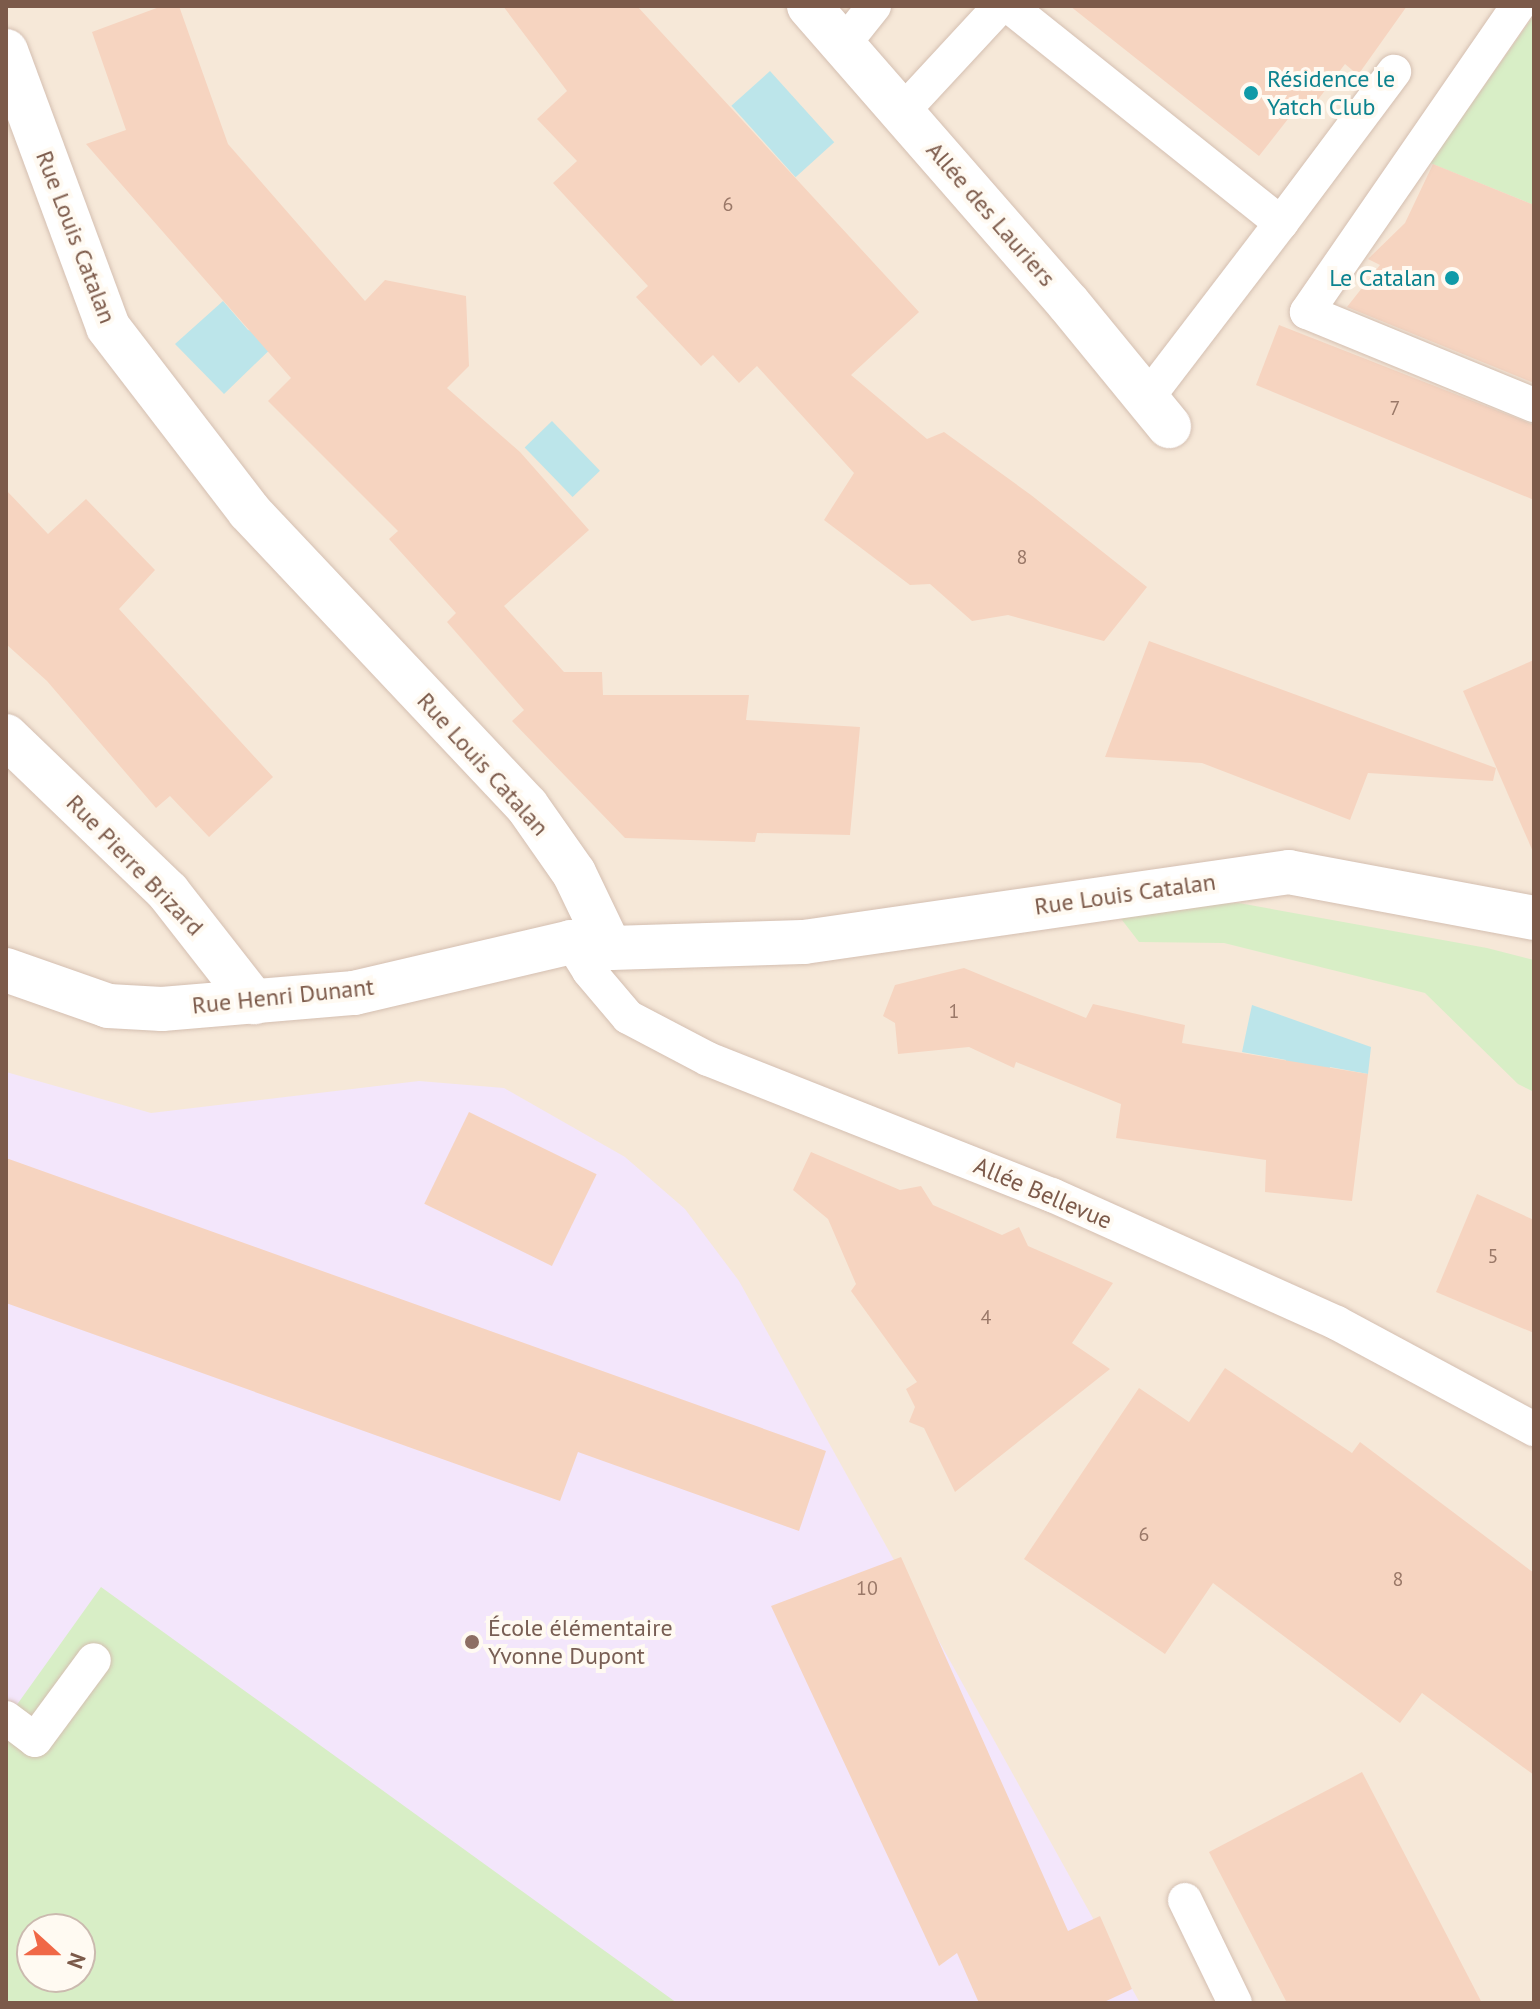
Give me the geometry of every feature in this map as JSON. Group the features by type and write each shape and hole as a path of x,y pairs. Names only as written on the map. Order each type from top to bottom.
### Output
{"street":[{"name":"Allée des Lauriers","path":"809,6 1158,412"},
{"name":"Rue Louis Catalan","path":"6,51 108,327 249,511 527,806 574,873 590,945 804,942 1289,872 1534,918"},
{"name":"Rue Pierre Brizard","path":"6,736 168,892 254,1002"},
{"name":"Rue Henri Dunant","path":"6,970 108,1006 162,1009 354,993 590,945"}],"lane":[{"path":"843,45 874,6"},
{"path":"902,112 1000,6"},
{"path":"1009,6 1281,223"},
{"path":"1520,18 1307,312 1534,405"},
{"path":"1158,412 1281,223 1394,72"},
{"name":"Allée Bellevue","path":"590,945 589,971 628,1017 708,1059 1052,1195 1337,1323 1534,1429"},
{"path":"6,1718 35,1740 94,1660"},
{"path":"1185,1900 1235,2003"}],"shaded area":[{"path":"6,6 1534,6 1534,2003 6,2003"},
{"name":"École élémentaire Yvonne Dupont","path":"6,1072 151,1113 419,1081 504,1088 625,1157 685,1209 739,1281 1140,2003 330,2003 6,1768"}],"green space":[{"path":"1534,15 1534,205 1430,163"},
{"path":"1239,903 1487,948 1534,960 1534,1092 1518,1084 1425,993 1224,943 1139,942 1112,907"},
{"path":"101,1587 677,2003 6,2003 6,1720"}],"water":[{"path":"770,71 834,142 796,177 731,106"},
{"path":"223,301 248,330 283,337 224,394 175,344"},
{"path":"552,421 600,471 573,497 525,447"},
{"path":"1252,1005 1371,1047 1368,1074 1330,1067 1327,1088 1284,1080 1286,1060 1242,1052"}],"building":[{"path":"162,6 179,6 228,144 365,301 385,280 466,296 469,366 447,388 520,452 589,530 504,606 564,672 602,672 603,695 749,695 746,720 860,727 850,835 757,833 755,842 625,838 512,721 524,710 447,622 456,613 389,539 398,531 268,401 291,378 86,144 126,130 92,32"},
{"path":"503,6 637,6 919,312 851,375 927,439 944,432 1031,495 1147,587 1104,641 1008,615 972,621 930,584 910,585 824,520 854,473 757,366 739,383 713,355 701,366 636,297 648,286 553,183 577,161 537,119 567,91"},
{"name":"Résidence le Yatch Club","path":"1070,6 1407,6 1358,75 1345,64 1304,118 1295,110 1259,156"},
{"name":"Le Catalan","path":"1433,164 1534,205 1534,383 1347,307 1380,265 1368,259 1405,223"},
{"path":"1279,325 1534,425 1534,500 1256,385"},
{"path":"6,490 48,534 86,499 155,570 119,609 273,777 209,837 170,796 156,808 47,681 6,644"},
{"path":"1149,641 1496,768 1493,781 1368,773 1350,820 1202,763 1105,757"},
{"path":"1534,660 1534,854 1463,691"},
{"path":"964,968 1086,1018 1093,1004 1185,1025 1182,1043 1368,1074 1352,1201 1265,1192 1266,1160 1116,1138 1121,1104 1016,1062 1014,1068 969,1047 898,1054 895,1023 883,1016 895,985"},
{"path":"469,1112 597,1174 552,1266 424,1204"},
{"path":"811,1152 900,1190 921,1186 933,1205 1002,1235 1019,1227 1028,1246 1113,1283 1072,1343 1110,1369 955,1492 924,1428 909,1422 915,1407 906,1389 917,1382 851,1291 856,1284 828,1219 793,1190"},
{"path":"6,1158 826,1451 799,1531 578,1452 560,1501 6,1303"},
{"path":"1477,1194 1534,1220 1534,1333 1436,1292"},
{"path":"1225,1368 1352,1453 1360,1442 1534,1573 1534,1775 1422,1693 1400,1723 1213,1583 1165,1654 1024,1559 1139,1388 1189,1422"},
{"path":"901,1557 1068,1931 1100,1916 1132,1989 1102,2003 979,2003 957,1953 939,1966 771,1606"},
{"path":"1362,1772 1482,2003 1287,2003 1209,1852"}],"place":[{"name":"Résidence le Yatch Club","path":"1251,93"},
{"name":"Le Catalan","path":"1452,278"},
{"name":"École élémentaire Yvonne Dupont","path":"472,1642"}]}
